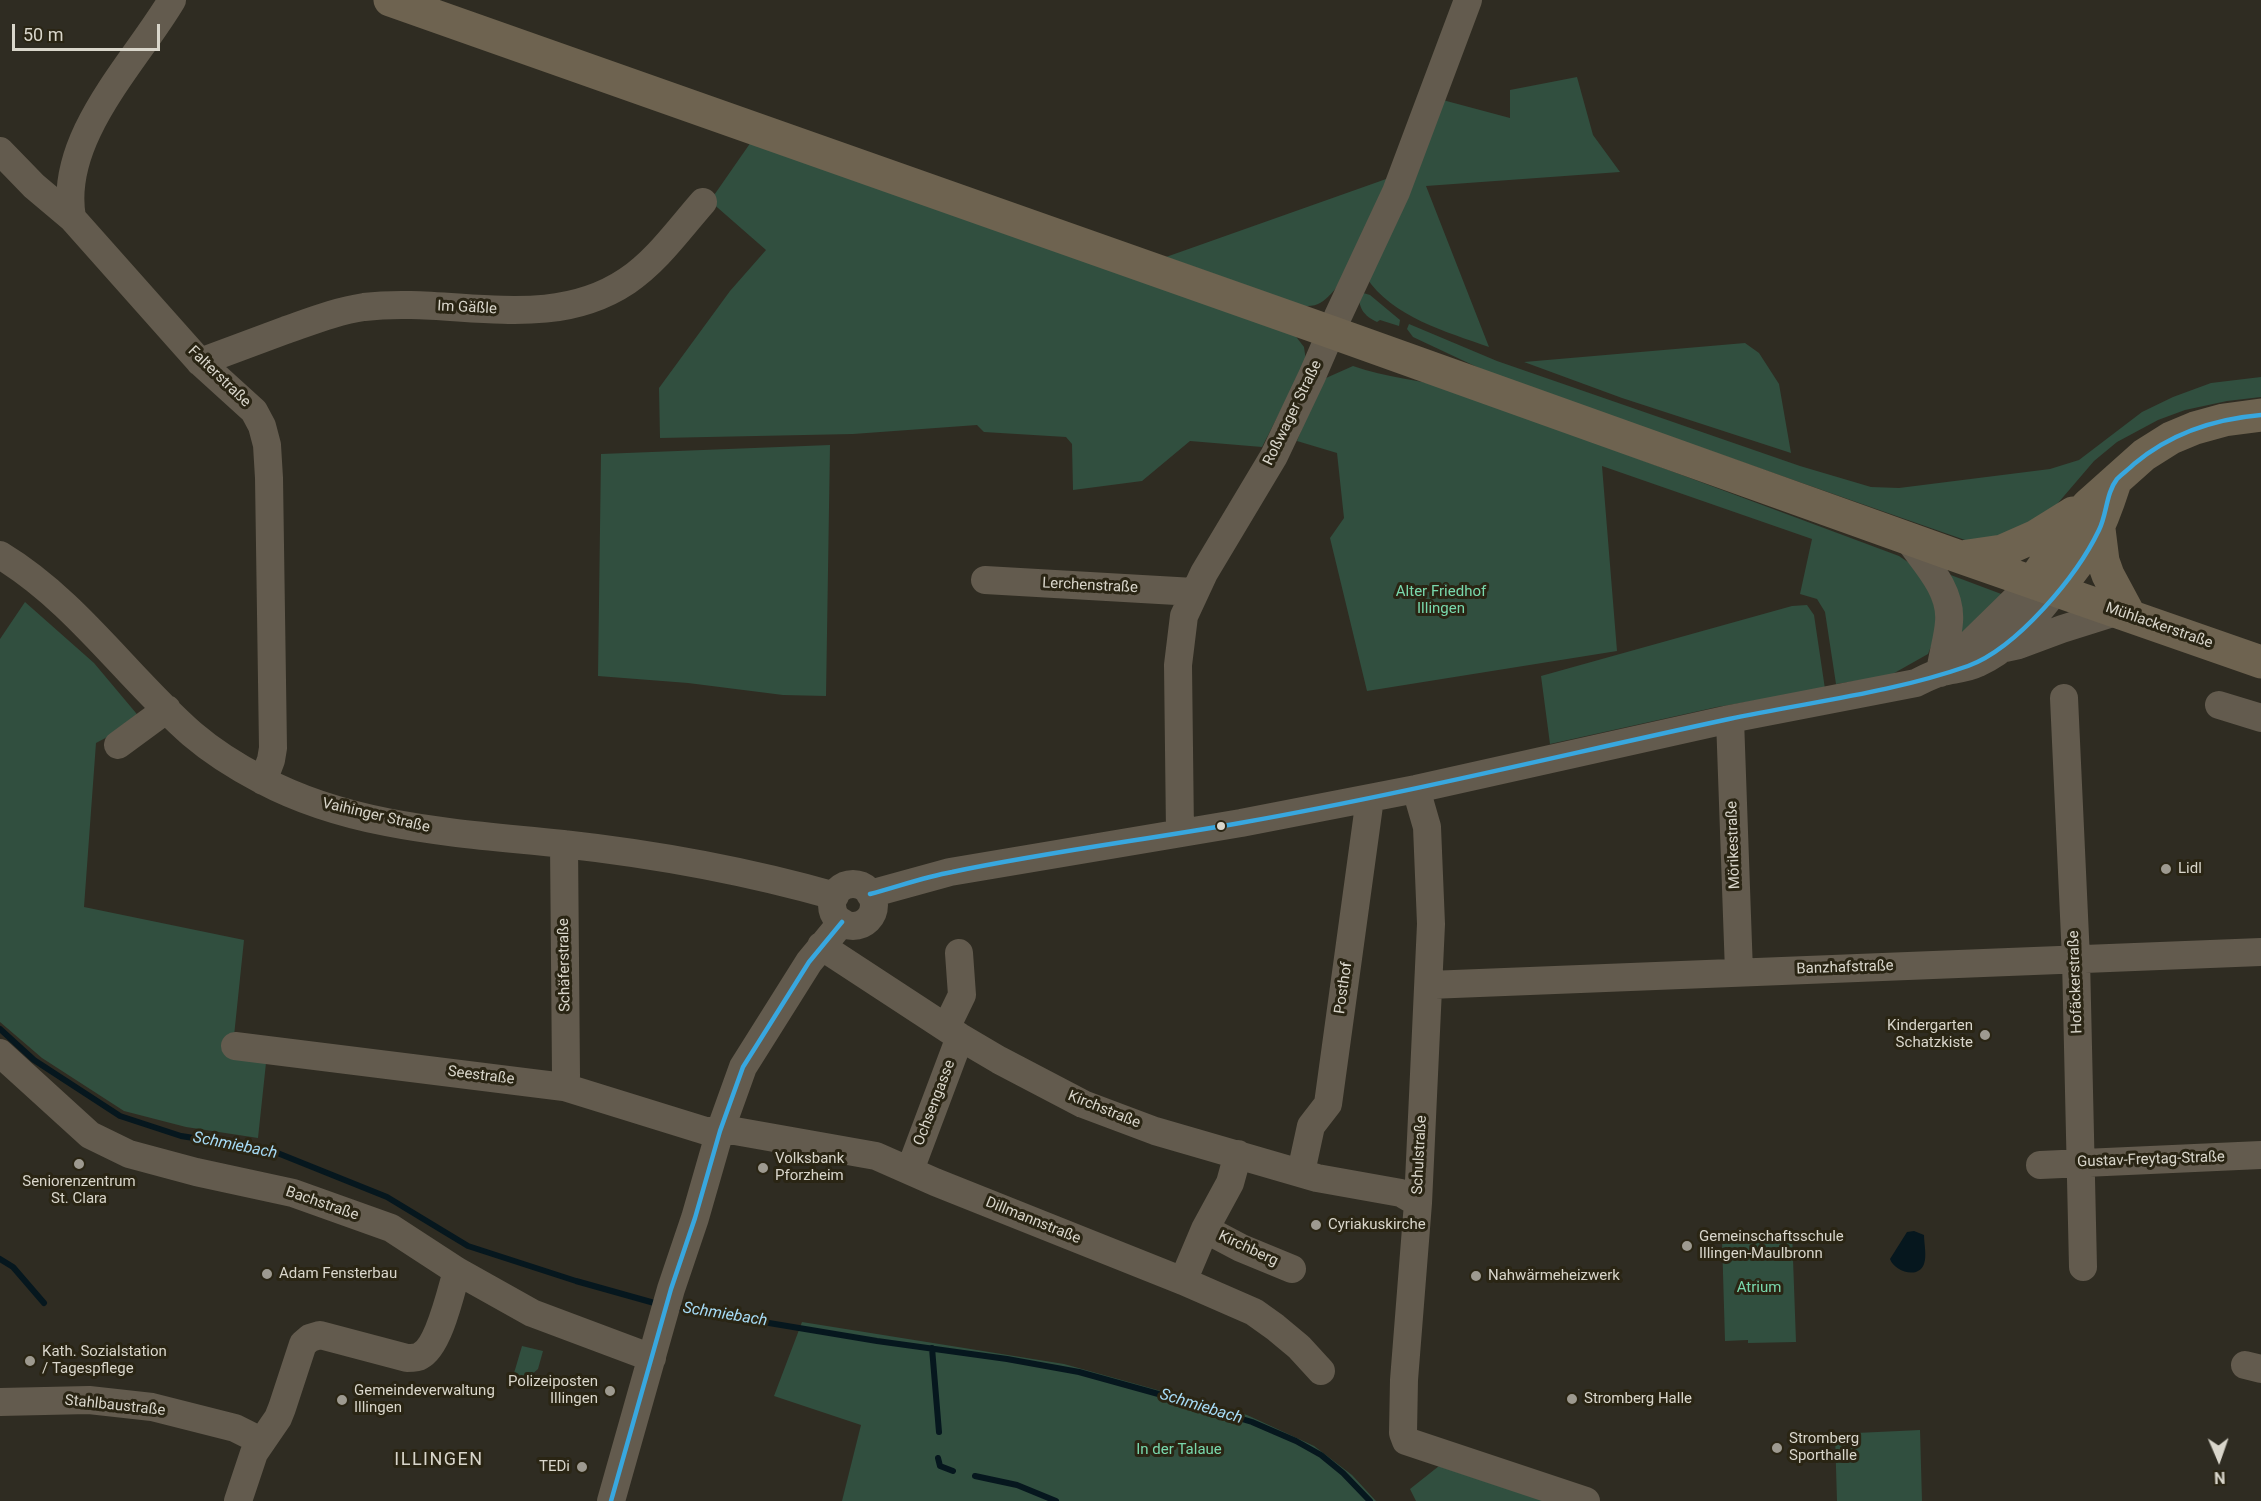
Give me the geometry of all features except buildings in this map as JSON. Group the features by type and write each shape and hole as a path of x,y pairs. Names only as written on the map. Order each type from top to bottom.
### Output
{"main road":[{"name":"Mühlackerstraße","path":"390,0 2261,662"},
{"path":"2045,586 2116,482 2144,455 2171,438 2195,428 2224,420 2261,415"},
{"path":"1960,557 2002,551 2036,536 2094,517"},
{"path":"2094,517 2103,561 2123,614"}],"street":[{"path":"72,218 68,198 78,151 106,96 159,23 172,0"},
{"name":"Roßwager Straße","path":"1180,833 1178,657 1184,616 1194,592 1274,456 1312,376 1330,332 1396,192 1468,0"},
{"name":"Falterstraße","path":"0,151 34,186 72,218 200,362 254,411 262,426 267,445 273,748 263,781"},
{"name":"Im Gäßle","path":"200,362 335,312 366,307 405,305 524,311 552,309 580,302 606,293 629,280 672,238 703,202"},
{"path":"1908,539 1932,573 1948,603 1949,622 1940,673"},
{"name":"Vaihinger Straße","path":"0,555 43,586 90,629 192,734 225,759 263,781 306,799 368,817 422,828 609,849 783,882 838,909"},
{"name":"Lerchenstraße","path":"986,580 1194,592"},
{"path":"1940,673 2045,586"},
{"path":"838,909 854,926 869,919 873,912 874,904 870,894 950,872 1241,823 1416,789 1730,719 1916,683 1940,673 1967,668 2003,648 2020,632 2045,586"},
{"path":"2003,648 2019,645 2075,624 2123,614"},
{"name":"Hofäckerstraße","path":"2064,698 2076,959 2083,1267"},
{"path":"2219,705 2261,718"},
{"path":"118,745 167,709"},
{"name":"Mörikestraße","path":"1730,719 1739,972"},
{"name":"Schulstraße","path":"1416,789 1427,827 1430,855 1429,985 1418,1203 1404,1380 1403,1433 1406,1441 1586,1501"},
{"name":"Posthof","path":"1301,1172 1311,1126 1328,1104 1370,798"},
{"name":"Schäferstraße","path":"564,844 562,864 566,954 566,1076 564,1087"},
{"path":"611,1501 671,1288 695,1218 720,1131 743,1067 831,952 838,909"},
{"name":"Kirchstraße","path":"831,952 999,1060 1083,1104 1155,1131 1317,1178 1401,1192 1418,1203"},
{"name":"Banzhafstraße","path":"1429,985 2261,952"},
{"name":"Ochsengasse","path":"910,1170 953,1032 962,995 959,953"},
{"name":"Seestraße","path":"235,1046 564,1087 706,1131 720,1131"},
{"name":"Bachstraße","path":"0,1053 90,1135 129,1154 196,1172 293,1193 391,1228 457,1271 532,1314 652,1358"},
{"name":"Dillmannstraße","path":"720,1131 735,1131 876,1156 1254,1312 1299,1347 1321,1371"},
{"name":"Kirchberg","path":"1183,1281 1205,1229 1230,1183 1238,1154"},
{"name":"Gustav-Freytag-Straße","path":"2040,1165 2261,1155"},
{"name":"Kirchberg","path":"1205,1229 1241,1248 1292,1269"},
{"path":"238,1501 248,1467 261,1441 278,1418 303,1344 310,1338 320,1335 406,1358 420,1356 429,1348 435,1337 457,1271"},
{"name":"Stahlbaustraße","path":"0,1401 89,1400 152,1407 235,1428 261,1441"}],"green space":[{"path":"1577,77 1593,135 1620,172 1426,186 1489,347 1438,329 1390,303 1366,277 1439,99 1510,118 1510,90"},
{"path":"751,142 1294,334 1304,347 1306,361 1262,447 1190,441 1142,481 1073,490 1072,444 1066,437 984,432 977,425 853,434 660,438 659,388 730,291 766,250 710,201"},
{"path":"1389,178 1350,267 1329,296 1316,305 1304,306 1166,257"},
{"path":"1360,292 1370,295 1400,320 1399,326 1380,320 1377,322 1368,317 1361,307"},
{"path":"1409,324 1497,361 1800,466 1871,487 1899,488 2050,469 2079,460 2142,412 2173,397 2211,383 2261,377 2261,397 2185,410 2158,420 2117,442 2094,461 2040,524 1984,543 1965,540 1496,376 1413,337 1407,329"},
{"path":"1745,343 1759,353 1779,384 1791,453 1622,398 1524,362"},
{"name":"Alter Friedhof Illingen","path":"1353,366 1454,390 1899,556 1921,571 1941,622 1928,654 1889,676 1836,684 1825,612 1817,599 1800,594 1812,539 1602,466 1617,651 1367,691 1330,538 1344,518 1337,453 1297,441 1317,389 1326,378"},
{"path":"830,445 826,696 783,695 688,683 598,676 601,454"},
{"path":"1948,574 2004,595 1958,640"},
{"path":"25,602 94,663 141,719 96,743 84,907 244,940 234,1036 266,1063 258,1138 186,1127 124,1111 42,1058 0,1022 0,639"},
{"path":"1807,605 1814,615 1825,689 1717,707 1550,744 1541,676 1792,606"},
{"name":"Atrium","path":"1792,1231 1796,1342 1725,1341 1722,1239 1744,1238 1744,1233"},
{"name":"In der Talaue","path":"802,1322 1064,1364 1247,1415 1314,1446 1352,1475 1376,1501 842,1501 861,1425 774,1396"},
{"path":"522,1346 543,1351 538,1369 523,1382 512,1380"},
{"path":"1920,1430 1922,1501 1837,1501 1835,1434"},
{"path":"1439,1466 1545,1501 1416,1501 1410,1489"}],"shaded area":[{"path":"1914,1231 1924,1235 1925,1261 1921,1269 1912,1273 1896,1267 1890,1259 1907,1232"}],"waterway":[{"name":"Schmiebach","path":"0,1029 34,1060 120,1116 181,1136 270,1150 387,1197 468,1246 576,1281 658,1304"},
{"path":"0,1259 13,1267 44,1303"},
{"name":"Schmiebach","path":"673,1307 877,1341 1007,1359 1079,1372 1162,1395 1252,1422 1296,1441 1321,1455 1343,1473 1370,1501"},
{"path":"932,1348 939,1432"},
{"path":"938,1458 940,1466 953,1471"},
{"path":"975,1476 1017,1485 1056,1501"}],"transit line":[{"path":"870,894 931,877 988,865 1240,823 1363,799 1729,719 1880,690 1968,666 2006,644 2044,608 2061,588 2099,530 2113,485 2134,464 2163,444 2194,429 2227,420 2261,415"},
{"path":"611,1501 671,1289 695,1218 720,1131 743,1067 809,962 842,922"}],"place":[{"name":"Lidl","path":"2166,869"},
{"name":"Kindergarten Schatzkiste","path":"1985,1035"},
{"name":"Seniorenzentrum St. Clara","path":"79,1164"},
{"name":"Volksbank Pforzheim","path":"763,1168"},
{"name":"Cyriakuskirche","path":"1316,1225"},
{"name":"Gemeinschaftsschule Illingen-Maulbronn","path":"1687,1246"},
{"name":"Adam Fensterbau","path":"267,1274"},
{"name":"Nahwärmeheizwerk","path":"1476,1276"},
{"name":"Kath. Sozialstation / Tagespflege","path":"30,1361"},
{"name":"Polizeiposten Illingen","path":"610,1391"},
{"name":"Stromberg Halle","path":"1572,1399"},
{"name":"Gemeindeverwaltung Illingen","path":"342,1400"},
{"name":"Stromberg Sporthalle","path":"1777,1448"},
{"name":"TEDi","path":"582,1467"}],"district":[{"name":"ILLINGEN","path":"439,1460"}]}
